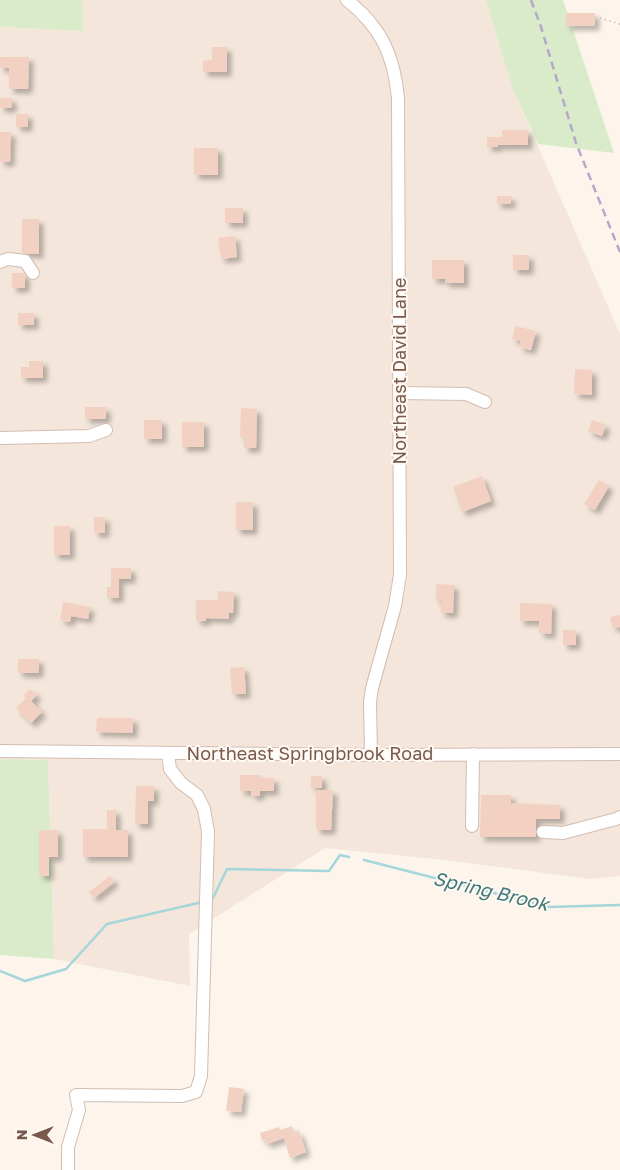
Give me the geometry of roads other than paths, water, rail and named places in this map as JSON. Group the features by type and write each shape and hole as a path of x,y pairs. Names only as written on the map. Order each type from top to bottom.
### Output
{"street":[{"name":"Northeast David Lane","path":"347,0 363,13 377,31 388,50 396,72 398,98 400,575 394,614 374,676 372,688 370,702 371,755"},
{"path":"0,262 8,259 25,261 33,273"},
{"path":"400,393 466,394 485,402"},
{"path":"0,438 90,436 106,430"},
{"name":"Northeast Springbrook Road","path":"0,751 371,755 620,754"},
{"path":"68,1170 68,1147 79,1110 76,1095 182,1096 196,1092 201,1076 208,832 204,809 197,795 181,783 170,770 168,753"},
{"path":"472,826 473,754"},
{"path":"543,832 563,833 616,820 620,817"}],"waterway":[{"name":"Spring Brook","path":"213,898 227,869 329,871 340,855 349,857"},
{"name":"Spring Brook","path":"364,860 549,907 620,905"},
{"name":"Spring Brook","path":"0,971 25,981 66,969 107,924 198,903"}],"railway":[{"path":"531,0 576,143 620,252"}]}
